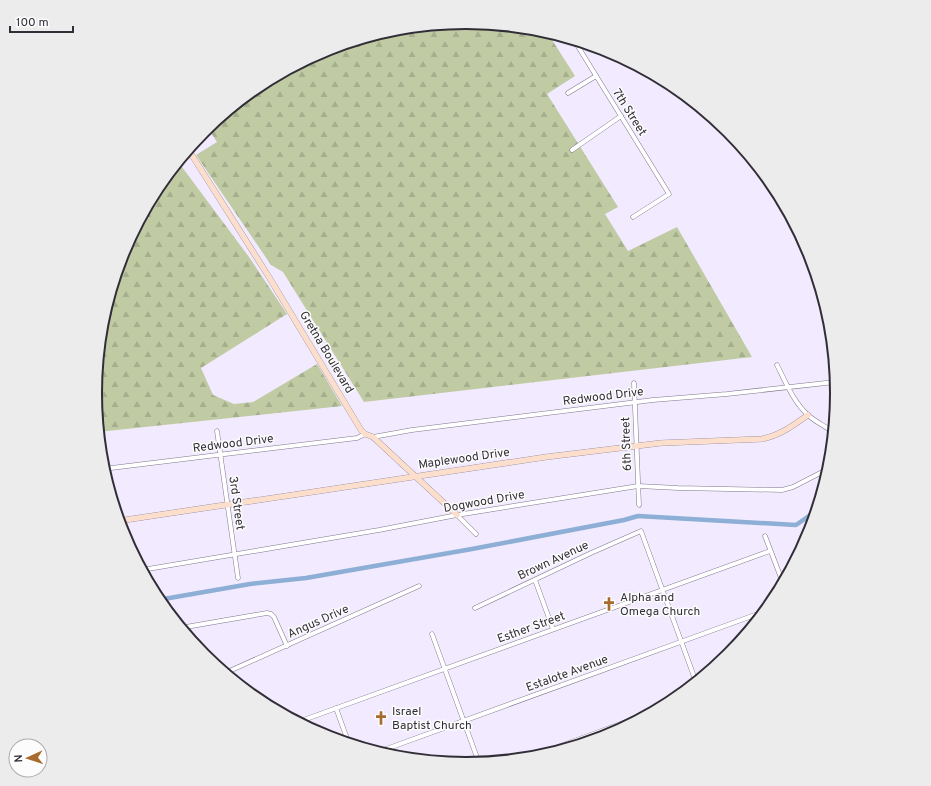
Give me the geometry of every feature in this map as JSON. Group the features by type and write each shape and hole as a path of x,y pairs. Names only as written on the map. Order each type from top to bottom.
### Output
{"street":[{"name":"7th Street","path":"578,46 669,194 633,217"},
{"path":"568,93 596,76"},
{"path":"572,150 621,116"},
{"name":"Gretna Boulevard","path":"191,154 272,283 357,424 366,434 373,437 416,476 476,534"},
{"path":"777,365 797,403 808,415 828,428"},
{"name":"6th Street","path":"634,383 639,505"},
{"name":"Redwood Drive","path":"373,437 412,430 635,402 830,383"},
{"name":"Maplewood Drive","path":"125,520 546,457 661,443 762,439 783,432 808,415"},
{"name":"3rd Street","path":"216,431 238,578"},
{"name":"Redwood Drive","path":"109,468 357,438 366,434"},
{"name":"Dogwood Drive","path":"147,569 379,530 457,515 638,486 782,490 793,487 821,473"},
{"name":"Brown Avenue","path":"475,608 641,531 662,589"},
{"path":"765,536 780,576"},
{"name":"Esther Street","path":"305,719 770,551"},
{"path":"535,580 553,630"},
{"name":"Angus Drive","path":"230,671 418,586"},
{"path":"662,589 694,677"},
{"path":"187,627 267,613 274,617 287,646"},
{"name":"Estalote Avenue","path":"387,749 754,615"},
{"path":"432,634 477,757"},
{"path":"336,708 347,737"},
{"path":"579,739 590,735"}],"green space":[{"path":"466,29 513,32 552,39 575,76 547,94 618,207 605,214 628,251 677,227 752,357 364,402 283,272 271,265 196,155 217,142 211,133 225,119 263,90 305,67 348,48 394,36 442,30"},
{"path":"182,167 249,257 287,314 201,368 213,395 234,404 253,402 317,364 342,406 104,431 102,417 102,369 108,322 114,299 129,254 139,232 150,211 179,169"}],"waterway":[{"path":"166,599 250,584 306,578 472,549 638,516 796,525 807,517"}],"place":[{"name":"Alpha and Omega Church","path":"609,604"},
{"name":"Israel Baptist Church","path":"381,718"}]}
